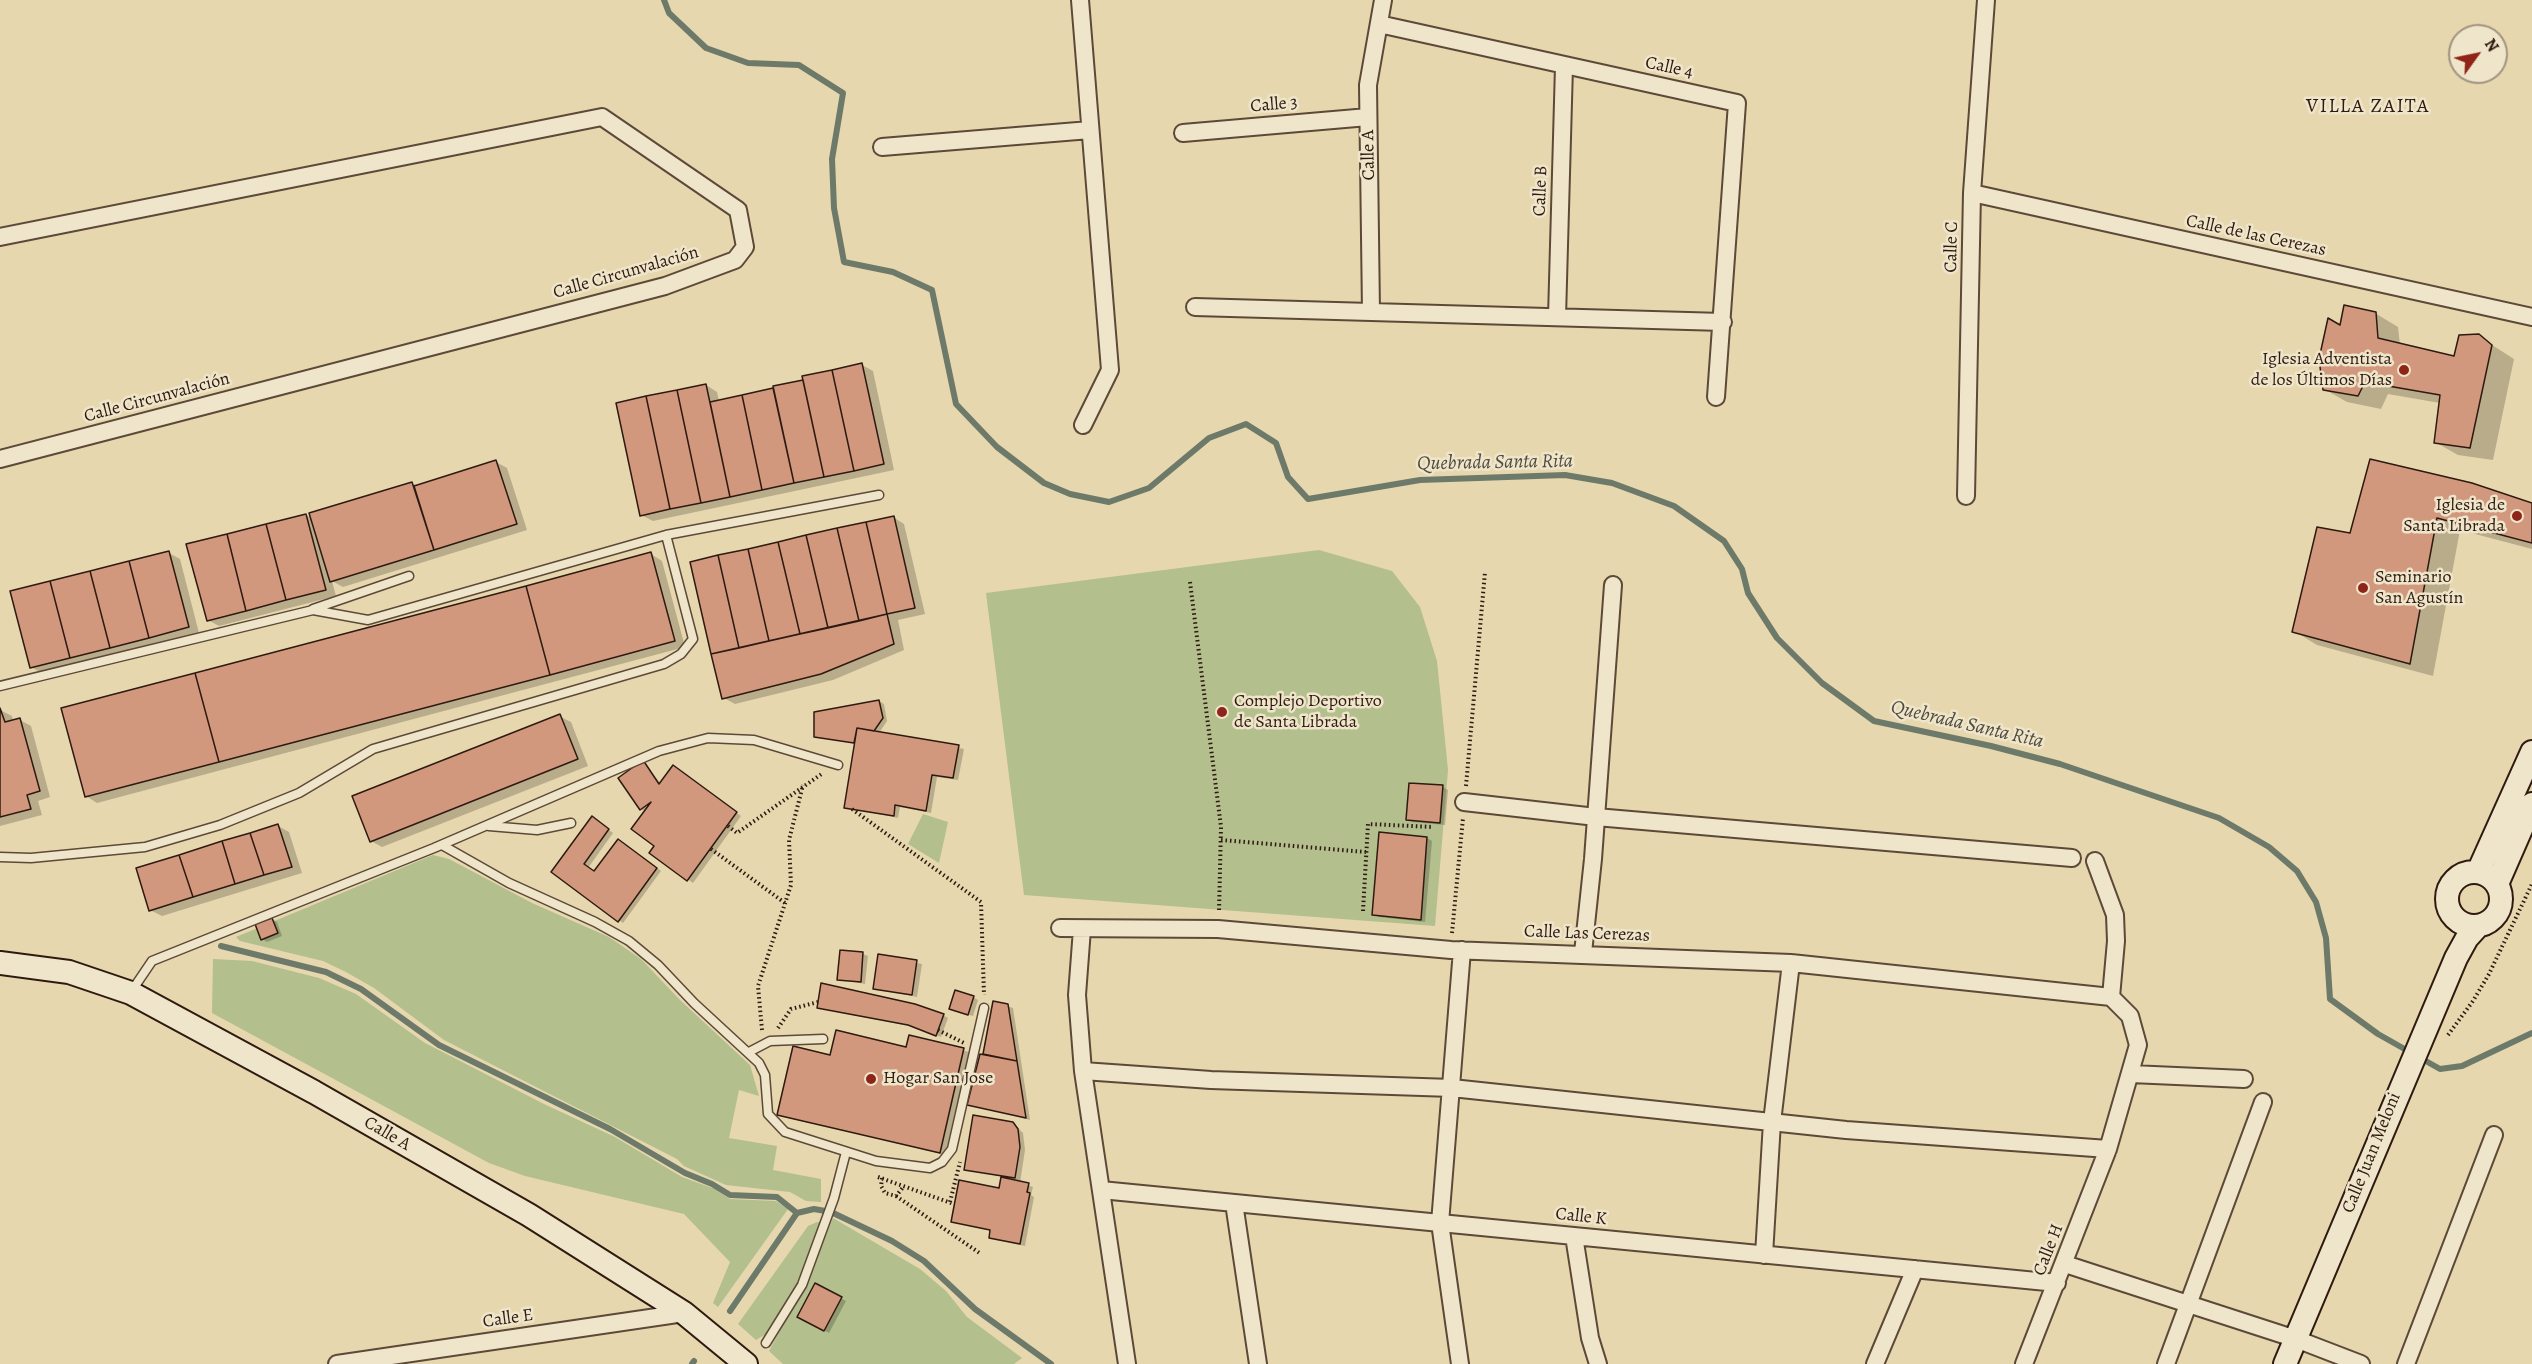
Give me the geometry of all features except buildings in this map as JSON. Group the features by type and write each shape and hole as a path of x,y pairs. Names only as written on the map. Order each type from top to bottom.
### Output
{"street":[{"path":"1080,0 1110,370 1083,425"},
{"name":"Calle A","path":"1371,312 1368,85 1383,0"},
{"name":"Calle C","path":"1966,496 1972,192 1986,0"},
{"name":"Calle 4","path":"1379,24 1737,103 1716,397"},
{"name":"Calle B","path":"1557,317 1564,66"},
{"name":"Calle Circunvalación","path":"0,237 602,117 738,210 745,247 735,260 665,286 0,459"},
{"name":"Calle 3","path":"1183,133 1368,117"},
{"path":"882,147 1090,130"},
{"name":"Calle de las Cerezas","path":"1972,192 2532,317"},
{"path":"1195,307 1723,322"},
{"path":"1583,953 1596,817 1613,585"},
{"path":"2488,878 2461,875 2449,889 2448,908 2466,931 2494,919 2499,911 2502,902 2488,878 2532,752"},
{"path":"1464,801 1596,817 2072,858"},
{"path":"2488,878 2532,804"},
{"path":"2095,861 2115,915 2116,941 2111,997"},
{"name":"Calle Las Cerezas","path":"1060,928 1218,928 1456,950 1583,953 1791,963 2111,997"},
{"path":"1082,929 1077,995 1083,1071 1126,1364"},
{"name":"Calle Juan Meloni","path":"2285,1364 2398,1090 2435,1035 2466,931"},
{"path":"1456,950 1452,1088 1440,1223 1461,1364"},
{"name":"Calle A","path":"0,963 69,972 131,993 314,1092 529,1215 684,1313 746,1364"},
{"path":"1764,1255 1772,1122 1791,963"},
{"name":"Calle H","path":"2024,1364 2108,1149 2138,1045 2130,1016 2111,997"},
{"path":"1083,1071 1211,1080 1452,1088 1772,1122 2108,1149"},
{"path":"2131,1074 2244,1079"},
{"path":"2166,1364 2263,1102"},
{"path":"2406,1364 2494,1135"},
{"name":"Calle K","path":"1101,1190 2057,1283"},
{"path":"1234,1203 1258,1364"},
{"path":"1574,1236 1590,1338 1598,1364"},
{"path":"2065,1264 2296,1339 2361,1364"},
{"path":"1875,1364 1915,1269"},
{"name":"Calle E","path":"337,1364 684,1313"}],"lane":[{"path":"313,610 368,620 666,535 879,495"},
{"path":"0,857 31,858 145,846 220,825 299,793 373,749 664,664 681,654 693,639 666,535"},
{"path":"0,686 313,610 409,576"},
{"path":"131,993 152,961 486,826 659,751 708,738 754,740 838,765"},
{"path":"486,826 537,830 571,823"},
{"path":"442,844 482,868 595,922 629,941 658,965 694,1003 759,1063 765,1075 768,1114 784,1132 846,1152 910,1168 930,1168 942,1162 952,1149 984,1008"},
{"path":"749,1052 770,1041 823,1039"},
{"path":"766,1343 802,1285 834,1198 846,1152"}],"path":[{"path":"1456,950 1464,801 1485,572"},
{"path":"1190,582 1221,840 1218,928"},
{"path":"728,825 737,833 802,785 838,765"},
{"path":"802,785 789,840 791,885 758,986 762,1030 770,1041 791,1009 818,1002"},
{"path":"852,809 981,902 984,1008"},
{"path":"1363,911 1368,824 1433,826"},
{"path":"1221,840 1366,852"},
{"path":"711,849 785,903"},
{"path":"2435,1035 2473,1001 2489,974 2532,884"},
{"path":"938,1030 975,1049"},
{"path":"843,1165 954,1204"},
{"path":"882,1178 881,1186 885,1193 896,1196 981,1254"},
{"path":"896,1196 903,1186"}],"green space":[{"name":"Complejo Deportivo de Santa Librada","path":"1319,550 1392,571 1420,607 1437,661 1448,770 1435,926 1024,895 986,593"},
{"path":"923,814 948,822 939,863 908,844"},
{"path":"433,855 449,859 532,903 609,937 641,959 680,1000 750,1065 759,1096 739,1090 729,1138 777,1146 773,1170 821,1179 821,1202 806,1201 790,1192 726,1185 684,1166 677,1159 444,1040 374,988 346,972 323,961 240,941 236,937"},
{"path":"213,959 252,961 319,978 356,994 425,1043 544,1104 615,1137 682,1177 715,1189 730,1199 776,1201 788,1209 718,1307 713,1303 730,1262 684,1214 525,1176 489,1163 212,1013"},
{"path":"833,1218 920,1269 946,1291 967,1317 1022,1358 1014,1364 783,1364 769,1351 806,1283"},
{"path":"821,1222 799,1280 784,1309 766,1334 756,1340 738,1324 808,1226"}],"waterway":[{"name":"Quebrada Santa Rita","path":"664,0 669,13 706,48 748,63 799,65 843,93 832,159 834,208 844,262 893,272 932,290 956,404 997,447 1044,483 1070,494 1109,502 1149,488 1209,438 1246,424 1276,443 1288,477 1308,499 1420,480 1565,475 1612,483 1674,506 1724,541 1742,569 1748,593 1777,638 1822,683 1874,721 1991,746 2060,764 2219,818 2269,847 2297,871 2316,902 2326,938 2330,999 2378,1034 2440,1069 2462,1066 2532,1033"},
{"path":"221,946 326,972 361,989 439,1045 610,1129 685,1173 712,1184 730,1195 777,1197 797,1213"},
{"path":"730,1311 797,1213 814,1209 831,1212 892,1241 924,1261 975,1309 1051,1364"}],"place":[{"name":"Iglesia Adventista de los Últimos Días","path":"2404,370"},
{"name":"Iglesia de Santa Librada","path":"2517,516"},
{"name":"Seminario San Agustín","path":"2363,588"},
{"name":"Complejo Deportivo de Santa Librada","path":"1222,712"},
{"name":"Hogar San Jose","path":"871,1079"}],"district":[{"name":"VILLA ZAITA","path":"2368,107"}]}
